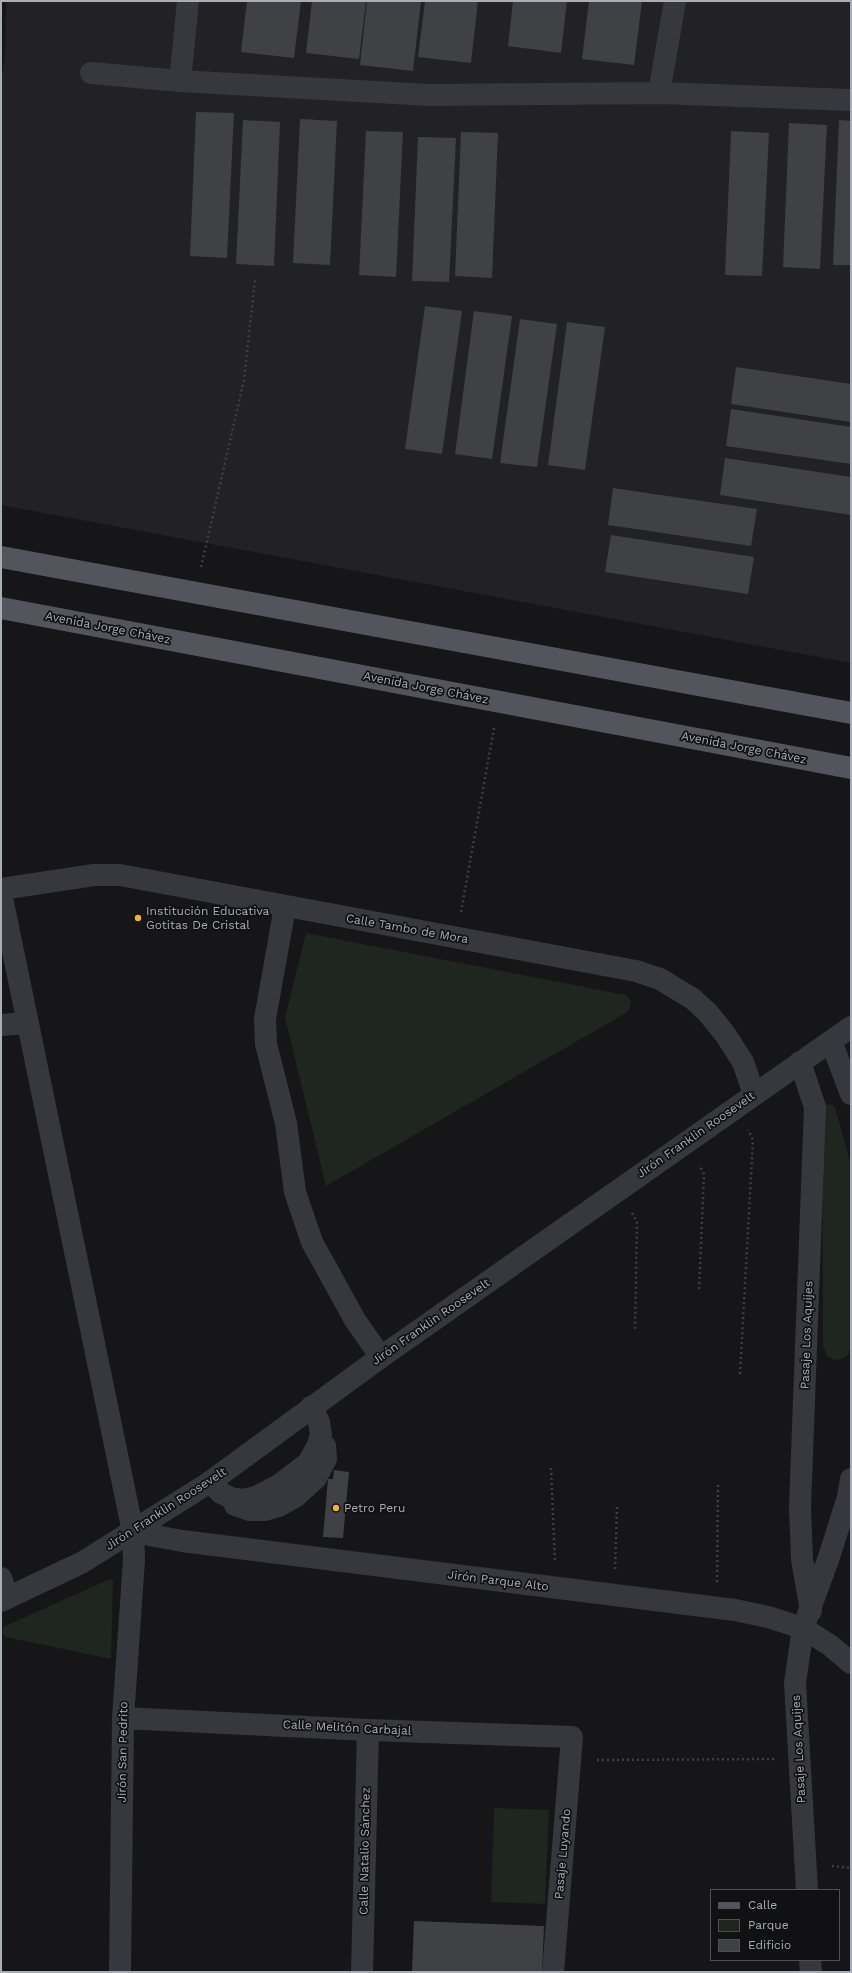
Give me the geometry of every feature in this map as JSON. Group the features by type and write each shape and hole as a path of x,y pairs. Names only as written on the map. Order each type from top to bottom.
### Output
{"main road":[{"path":"1,557 851,713"},
{"name":"Avenida Jorge Chávez","path":"1,608 851,768"}],"street":[{"path":"180,81 188,1"},
{"path":"659,93 675,1"},
{"path":"91,73 180,81 429,95 659,93 851,100"},
{"name":"Calle Tambo de Mora","path":"1,889 94,875 120,875 285,907 636,971 660,979 692,999 708,1013 721,1029 743,1062 746,1100"},
{"name":"Jirón San Pedrito","path":"1,893 133,1532 133,1566 123,1718 120,1972"},
{"path":"285,907 265,1019 266,1044 286,1123 295,1192 312,1242 355,1320 381,1357"},
{"path":"1,1025 27,1023"},
{"name":"Jirón Franklin Roosevelt","path":"3,1592 83,1562 133,1532 215,1488 311,1407 851,1027"},
{"path":"832,1041 851,1094"},
{"name":"Pasaje Los Aquijes","path":"800,1062 816,1106 800,1507 802,1559 807,1620"},
{"path":"215,1488 231,1498 243,1500 256,1498 279,1485 308,1463 317,1447 321,1435 319,1422 311,1407"},
{"name":"Pasaje Los Aquijes","path":"807,1889 801,1759 795,1683 807,1620 848,1497 851,1479"},
{"name":"Jirón Parque Alto","path":"133,1532 182,1542 716,1608 768,1617 807,1620 831,1646 851,1663"},
{"name":"Calle Melitón Carbajal","path":"123,1718 368,1730 572,1737"},
{"name":"Calle Natalio Sánchez","path":"362,1972 368,1730"},
{"name":"Pasaje Luyando","path":"553,1972 572,1737"},
{"path":"810,1961 811,1972"}],"path":[{"path":"195,593 244,380 255,279"},
{"path":"457,938 498,701"},
{"path":"740,1374 753,1140 746,1100"},
{"path":"687,1141 704,1174 699,1289"},
{"path":"620,1189 637,1222 635,1331"},
{"path":"551,1468 557,1588"},
{"path":"716,1608 718,1483"},
{"path":"614,1595 618,1508"},
{"path":"571,1760 801,1759"}],"shaded area":[{"path":"6,1 851,1 851,663 1,505 1,80 5,58"}],"green space":[{"path":"306,933 626,995 631,1001 630,1008 626,1013 326,1186 285,1018"},
{"path":"826,1104 833,1105 835,1108 851,1164 851,1346 848,1355 843,1359 835,1360 827,1356 823,1345 822,1112"},
{"path":"110,1579 113,1581 111,1659 6,1637 3,1634 3,1627"},
{"path":"494,1808 549,1810 545,1904 491,1902"}],"building":[{"path":"247,1 301,1 294,58 241,52"},
{"path":"312,1 366,1 359,59 306,53"},
{"path":"367,1 421,1 413,71 360,65"},
{"path":"425,1 478,1 471,63 418,57"},
{"path":"513,1 567,1 561,53 508,46"},
{"path":"589,1 642,1 634,65 582,59"},
{"path":"196,112 234,113 227,258 190,256"},
{"path":"300,119 337,121 330,265 293,263"},
{"path":"243,120 280,122 274,266 236,264"},
{"path":"839,120 851,121 851,265 833,265"},
{"path":"789,123 827,125 820,269 783,267"},
{"path":"366,131 403,132 396,277 359,275"},
{"path":"731,131 769,133 762,276 725,275"},
{"path":"461,132 498,133 492,278 455,276"},
{"path":"418,137 456,138 449,282 412,281"},
{"path":"425,306 462,311 442,454 405,449"},
{"path":"474,311 512,316 492,459 455,454"},
{"path":"520,319 557,324 537,467 500,463"},
{"path":"567,322 605,327 585,470 548,465"},
{"path":"736,367 851,384 851,422 731,404"},
{"path":"731,409 851,427 851,464 726,446"},
{"path":"725,458 851,477 851,515 720,495"},
{"path":"613,488 757,509 751,546 608,525"},
{"path":"611,535 754,557 748,594 605,572"},
{"name":"Petro Peru","path":"334,1470 349,1472 343,1538 323,1537 328,1479 333,1479"},
{"path":"414,1921 544,1926 542,1972 412,1972"}],"place":[{"name":"Institución Educativa Gotitas De Cristal","path":"138,918"},
{"name":"Petro Peru","path":"336,1508"}]}
